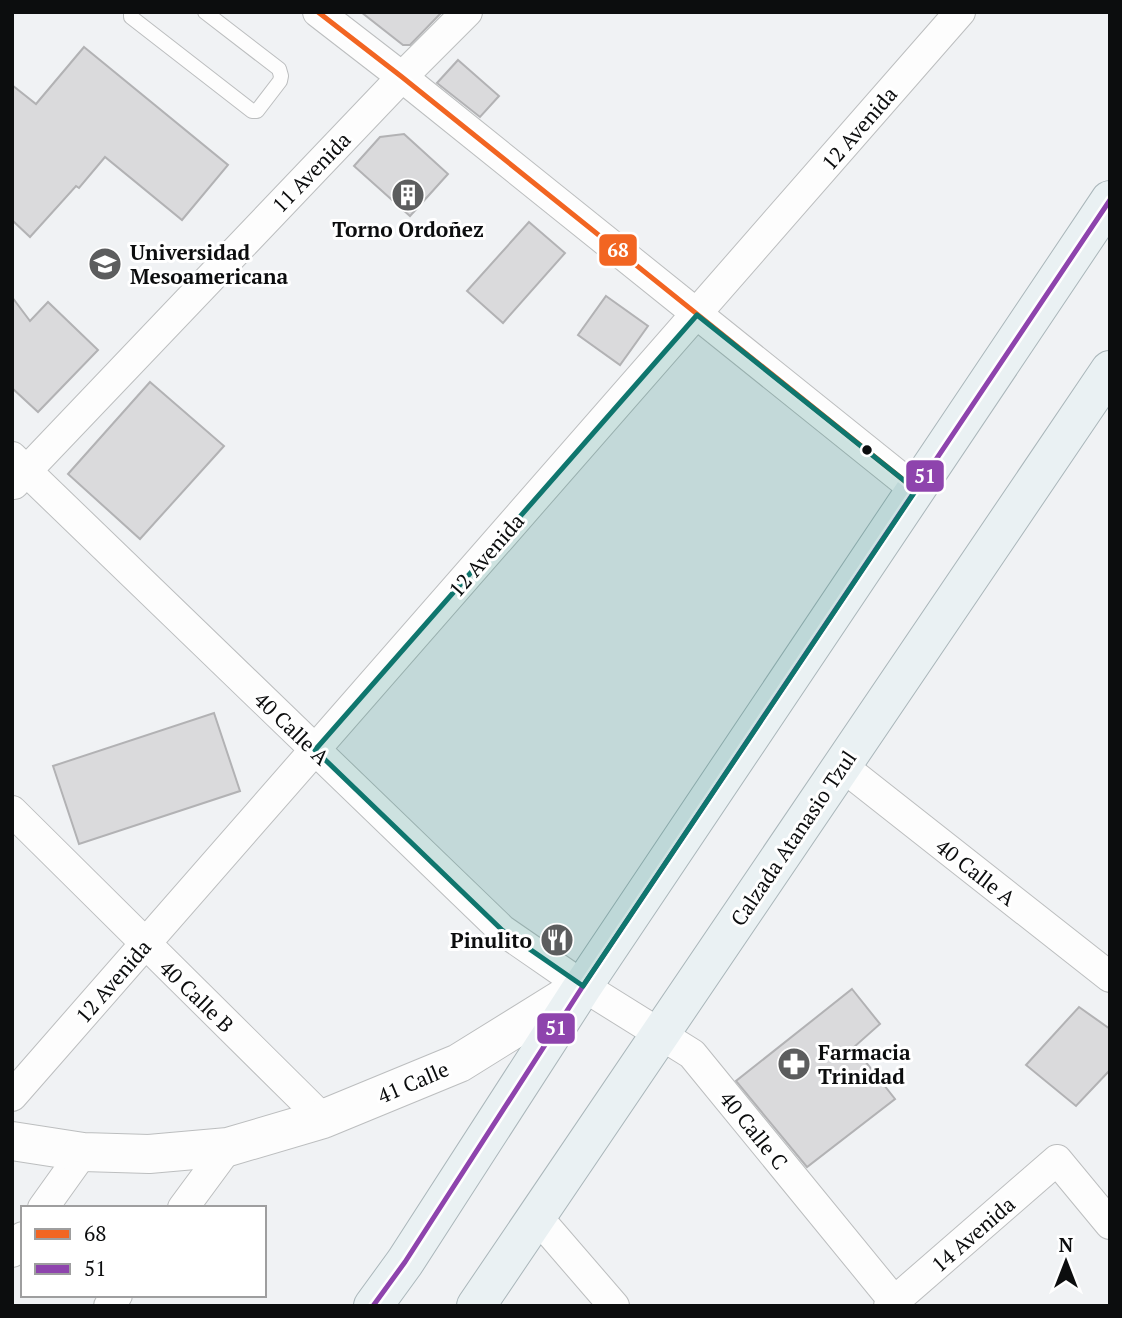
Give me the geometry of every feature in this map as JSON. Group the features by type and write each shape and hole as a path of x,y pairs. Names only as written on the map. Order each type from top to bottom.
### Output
{"main road":[{"path":"373,1306 405,1262 583,986 1110,200"},
{"name":"Calzada Atanasio Tzul","path":"476,1306 1110,370"},
{"name":"41 Calle","path":"12,1141 83,1152 149,1154 228,1147 323,1119 459,1063 583,986"}],"street":[{"path":"318,12 916,489"},
{"name":"11 Avenida","path":"17,471 467,12"},
{"name":"12 Avenida","path":"12,1096 960,12"},
{"name":"40 Calle A","path":"17,471 315,750 502,930 583,986"},
{"name":"40 Calle A","path":"842,766 1110,977"},
{"name":"40 Calle B","path":"12,811 323,1119"},
{"name":"40 Calle C","path":"583,986 692,1054 893,1304"},
{"path":"184,1206 228,1147"},
{"path":"44,1206 83,1152"},
{"name":"14 Avenida","path":"893,1304 1058,1160 1110,1224"},
{"path":"538,1218 614,1306"}],"lane":[{"path":"131,12 131,17 142,26 252,111 257,111 280,81 279,68 205,12"}],"highlighted area":[{"path":"697,315 916,490 583,986 502,930 315,750"}],"building":[{"path":"361,12 442,12 410,45 403,45"},
{"path":"84,47 228,165 182,220 105,157 79,188 76,186 30,237 12,220 12,85 36,104"},
{"path":"458,60 499,96 480,117 437,83"},
{"name":"Torno Ordoñez","path":"404,134 448,174 410,216 354,166 380,137"},
{"path":"529,222 565,253 503,323 467,291"},
{"path":"606,296 648,326 620,365 578,335"},
{"path":"12,297 30,321 48,302 98,350 38,412 12,388"},
{"path":"150,382 224,446 140,539 68,474"},
{"path":"214,713 240,791 79,844 53,766"},
{"path":"852,989 880,1024 854,1047 895,1099 807,1167 736,1081"},
{"path":"1079,1007 1110,1029 1110,1070 1076,1106 1026,1065"}],"transit line":[{"name":"68","path":"318,12 916,490"},
{"name":"51","path":"373,1306 405,1262 583,986 1110,200"}],"place":[{"name":"Torno Ordoñez","path":"408,195"},
{"name":"Universidad Mesoamericana","path":"105,264"},
{"name":"Pinulito","path":"557,940"},
{"name":"Farmacia Trinidad","path":"794,1064"}]}
